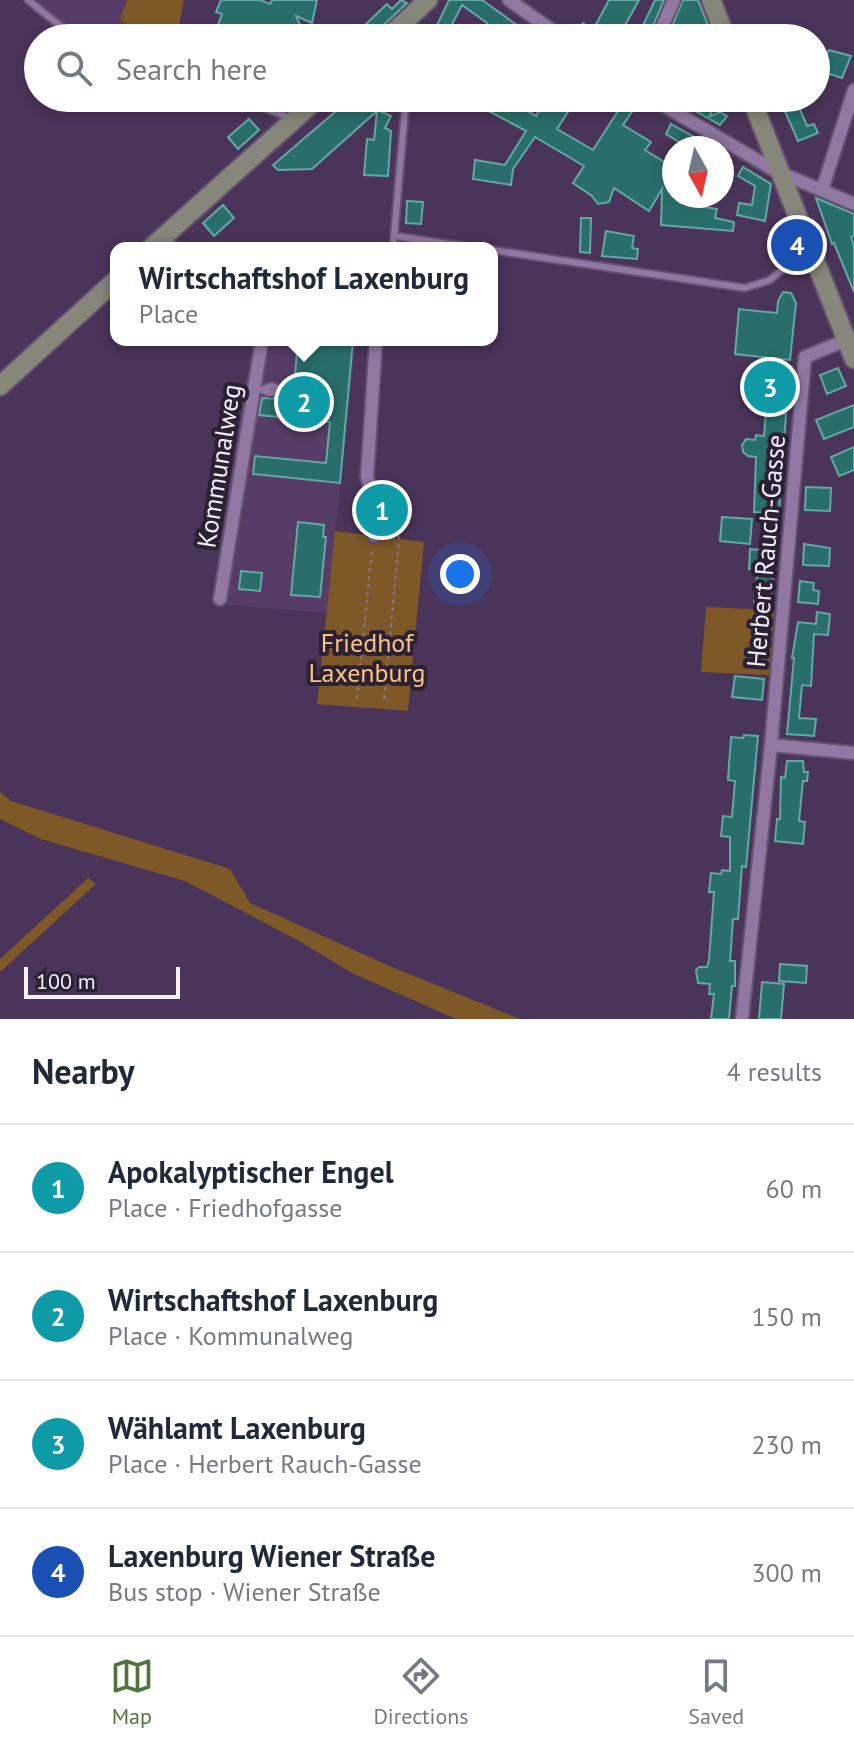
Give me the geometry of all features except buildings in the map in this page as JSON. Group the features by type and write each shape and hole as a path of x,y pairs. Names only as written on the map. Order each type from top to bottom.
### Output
{"street":[{"path":"404,24 428,0"},
{"path":"509,0 543,24"},
{"path":"663,24 674,0"},
{"path":"713,1 721,24"},
{"path":"822,190 854,90"},
{"path":"165,242 301,112"},
{"path":"676,112 781,172 854,204"},
{"path":"757,112 854,359"},
{"path":"0,386 110,285"},
{"name":"Herbert Rauch-Gasse","path":"742,1019 771,745 805,357 846,340"},
{"name":"Kommunalweg","path":"220,599 259,388 262,346"},
{"path":"374,536 367,477 376,346"},
{"path":"771,745 854,753"}],"lane":[{"path":"28,0 58,24"},
{"path":"275,112 293,119"},
{"path":"394,242 405,112"},
{"path":"394,236 436,242"},
{"path":"498,251 745,288 770,280 800,255 812,251"},
{"path":"259,388 272,386 291,392"}],"path":[{"path":"370,487 387,502 399,539 384,701"},
{"path":"357,699 374,536"}],"shaded area":[{"path":"34,0 127,0 121,20 128,24 63,23"},
{"path":"252,346 355,346 326,613 211,603"}],"green space":[{"path":"127,0 184,0 179,24 127,24 120,20"},
{"name":"Friedhof Laxenburg","path":"335,531 424,542 408,711 317,704"},
{"path":"706,607 774,610 769,675 701,672"},
{"path":"0,792 11,801 230,869 250,903 387,965 520,1019 456,1019 352,973 299,941 185,881 41,839 0,819"},
{"path":"88,878 96,884 0,972 0,959"}],"place":[{"name":"Laxenburg Wiener Straße","path":"797,245"},
{"name":"Wählamt Laxenburg","path":"770,387"},
{"name":"Wirtschaftshof Laxenburg","path":"304,402"},
{"name":"Apokalyptischer Engel","path":"382,510"}]}
